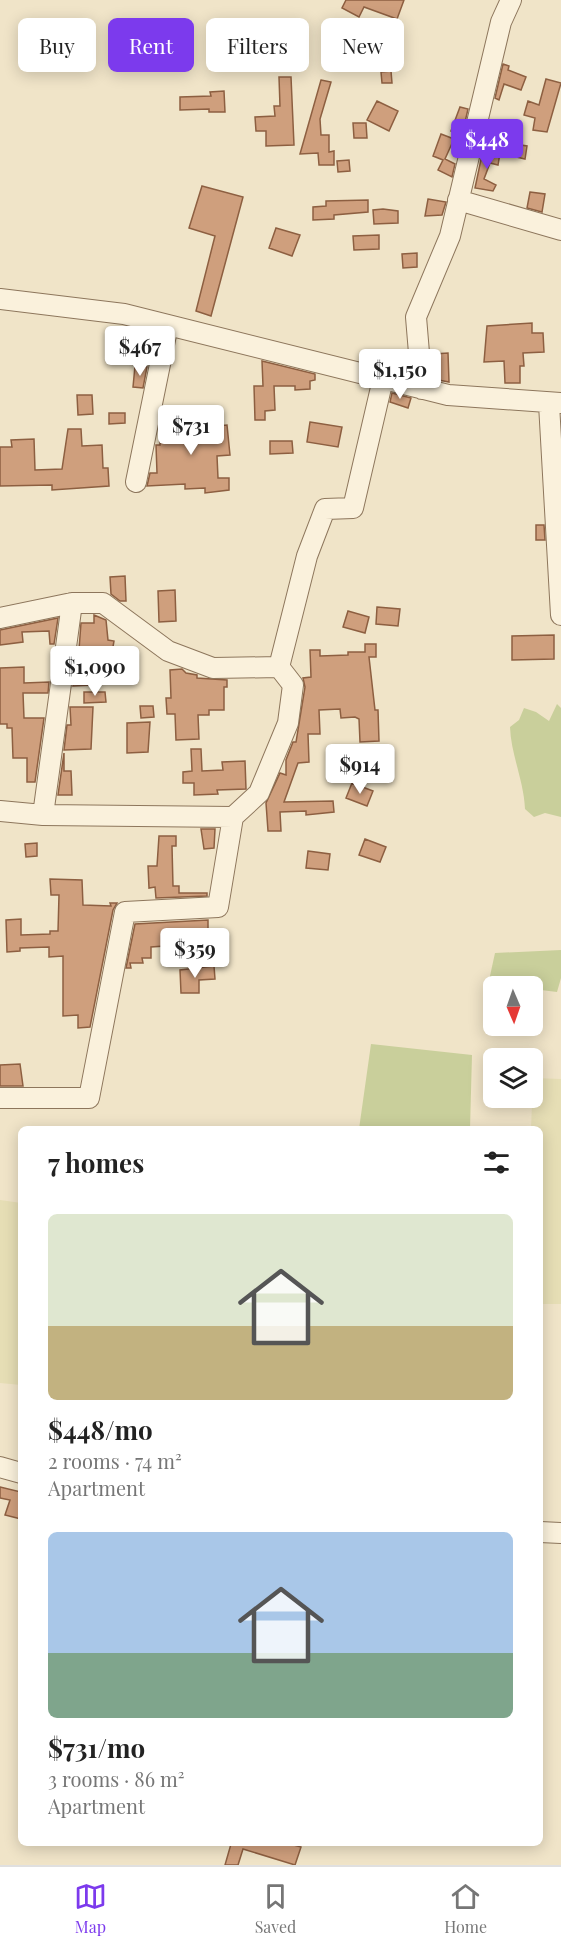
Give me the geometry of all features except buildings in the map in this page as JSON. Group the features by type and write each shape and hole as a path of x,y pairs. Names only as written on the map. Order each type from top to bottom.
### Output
{"street":[{"path":"422,389 416,316 450,236 501,22 511,0"},
{"path":"458,200 561,230"},
{"path":"0,299 124,314 448,395 555,404 561,615"},
{"path":"136,482 168,325"},
{"path":"279,667 307,556 325,508 353,507 383,379"},
{"path":"0,618 72,603 103,603 168,651 213,668 279,667"},
{"path":"43,815 72,603"},
{"path":"0,1098 89,1098 126,912 218,907 232,818 259,793 288,723 293,684 279,667"},
{"path":"0,811 43,815 232,818"},
{"path":"0,1467 18,1472"},
{"path":"543,1532 561,1533"}],"shaded area":[{"path":"543,1078 561,1079 561,1304 543,1304 543,1126 531,1126 532,1108 543,1108"},
{"path":"0,1200 18,1203 18,1385 0,1383"}],"green space":[{"path":"557,704 561,708 561,817 545,813 534,817 525,809 510,727 519,720 524,708 536,712 549,721"},
{"path":"561,950 561,978 557,992 543,990 543,976 490,976 495,953"},
{"path":"371,1044 472,1055 470,1126 359,1126"}]}
